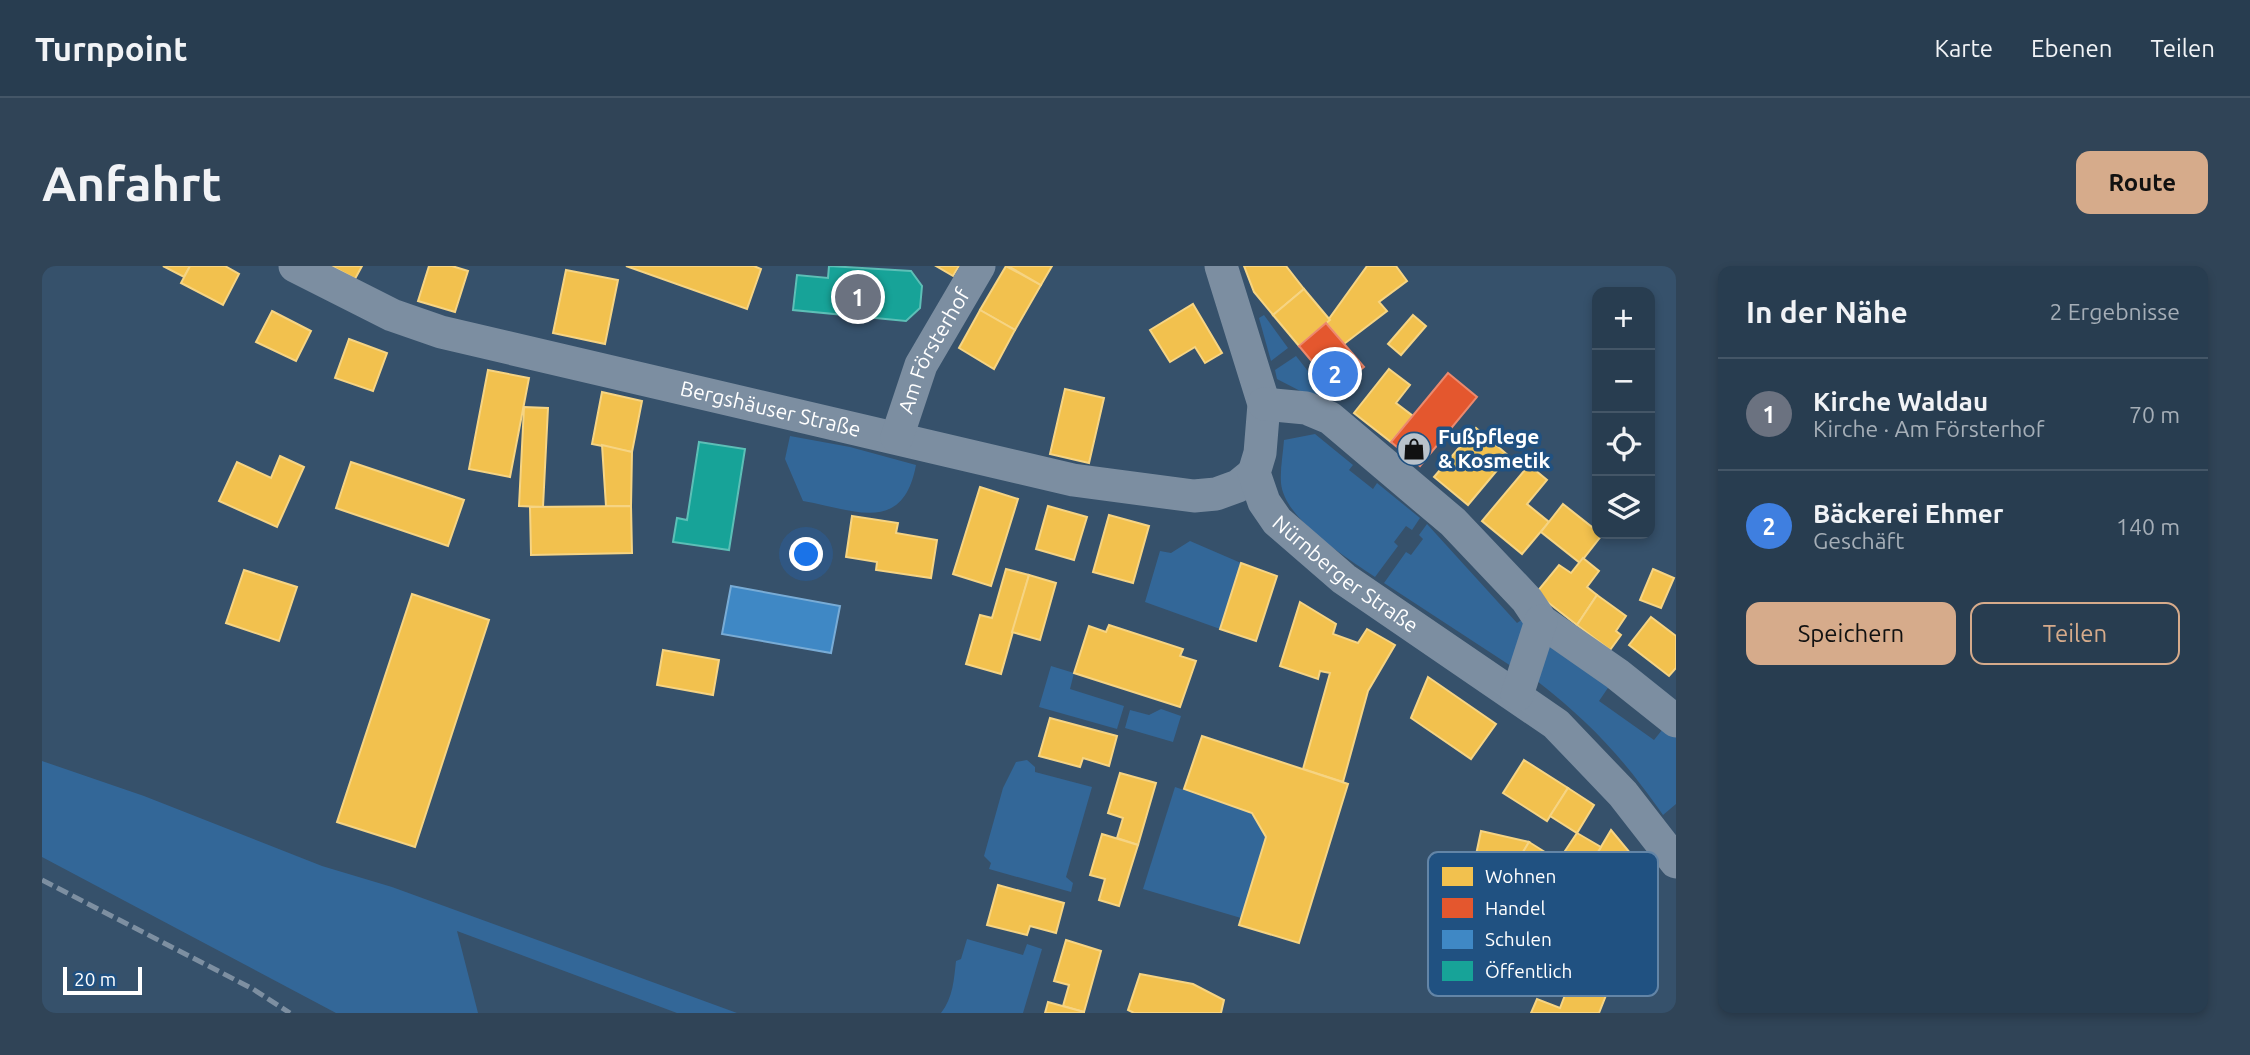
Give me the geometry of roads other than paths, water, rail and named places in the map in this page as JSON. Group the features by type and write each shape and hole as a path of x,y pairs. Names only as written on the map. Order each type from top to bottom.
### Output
{"street":[{"name":"Bergshäuser Straße","path":"295,266 392,315 441,332 1073,480 1182,495 1216,494 1238,486 1254,473"},
{"name":"Am Försterhof","path":"897,438 921,365 979,266"},
{"path":"1221,266 1264,404 1260,453 1254,473"},
{"path":"1264,404 1306,408 1330,418 1453,522 1527,600 1541,621 1617,674 1676,721"},
{"name":"Nürnberger Straße","path":"1254,473 1264,502 1278,521 1310,551 1344,579 1556,724 1588,754 1676,862"},
{"path":"1517,695 1541,621"}],"railway":[{"path":"42,880 253,989 290,1013"}],"place":[{"name":"Kirche Waldau","path":"858,297"},
{"name":"Bäckerei Ehmer","path":"1335,374"},
{"name":"Fußpflege & Kosmetik","path":"1414,449"}]}
